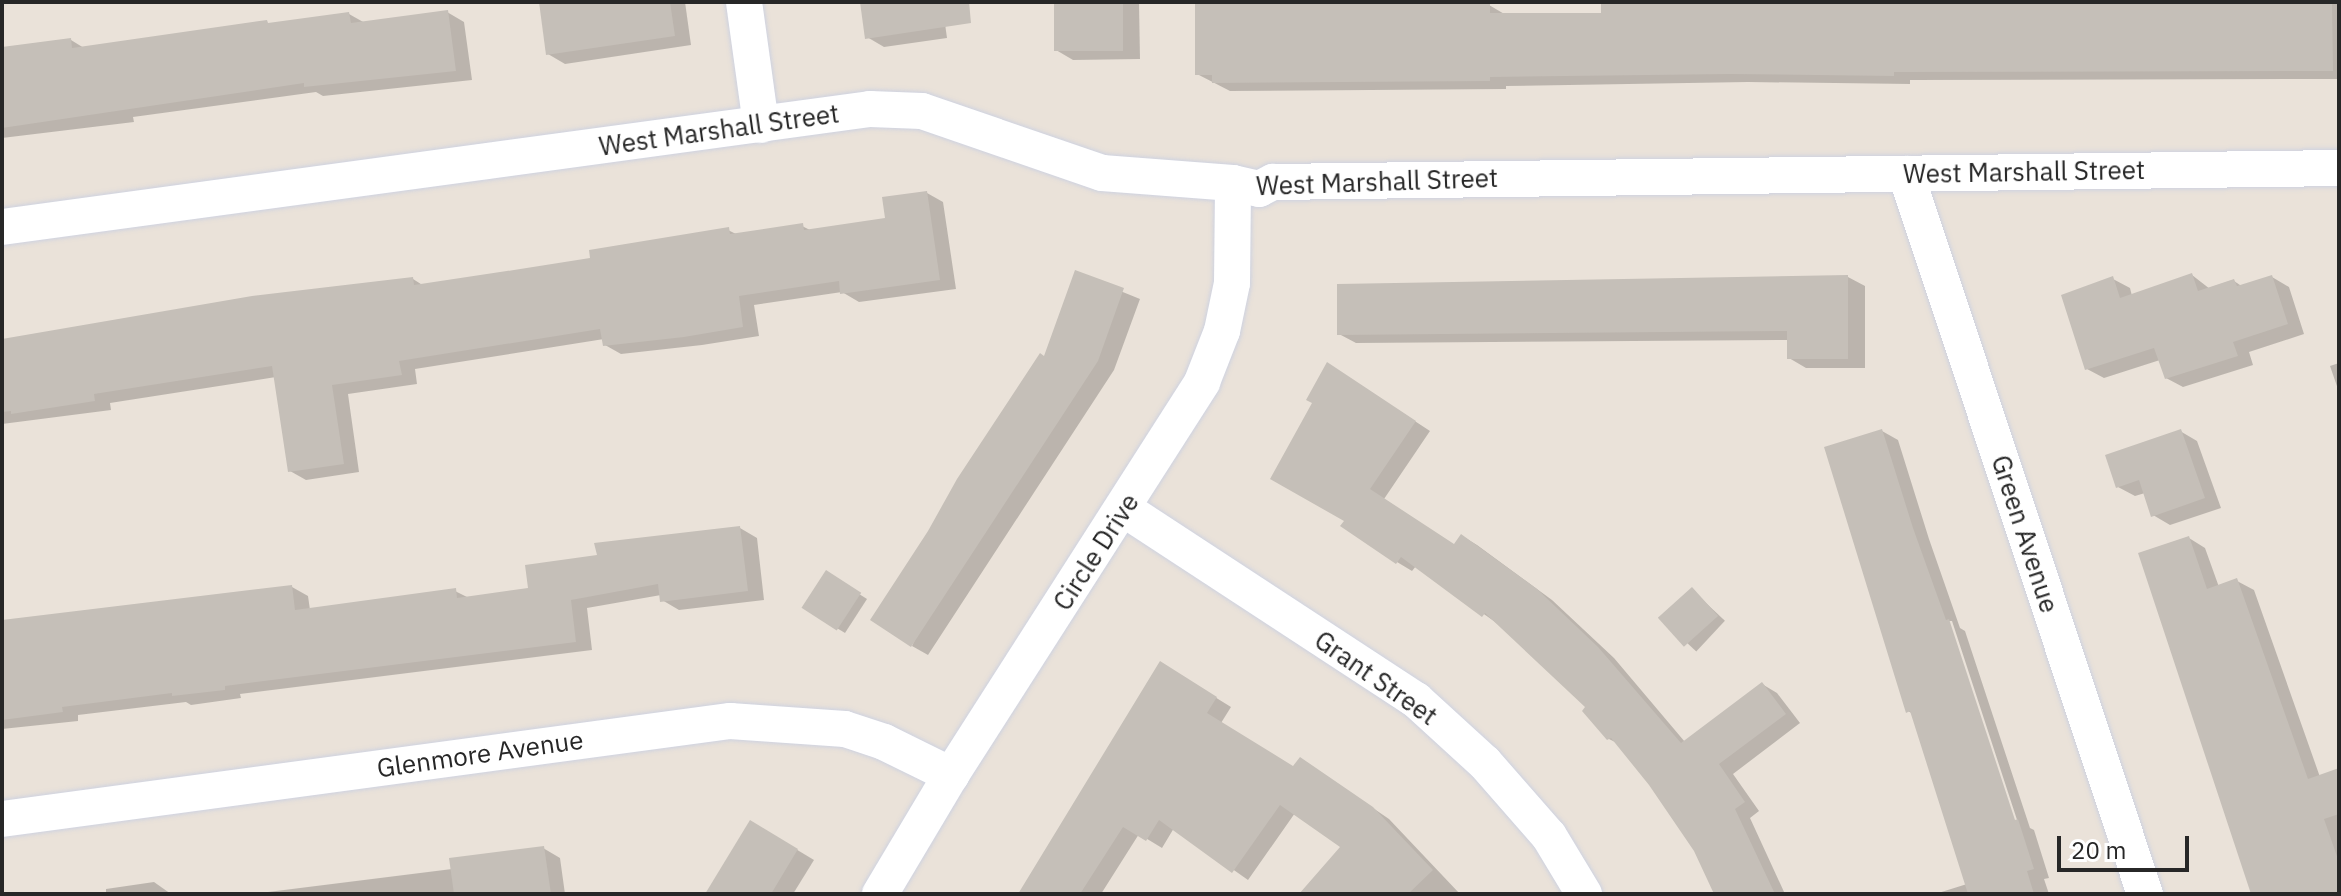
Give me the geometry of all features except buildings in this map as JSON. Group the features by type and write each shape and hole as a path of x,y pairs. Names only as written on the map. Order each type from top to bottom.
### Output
{"street":[{"path":"744,2 761,125"},
{"name":"West Marshall Street","path":"2,227 870,109 922,111 1102,173 1233,183 1259,189 1273,182 2339,168"},
{"name":"Green Avenue","path":"1906,174 2145,894"},
{"name":"Circle Drive","path":"880,894 951,775 1124,509 1202,382 1222,331 1232,283 1233,183"},
{"name":"Grant Street","path":"1124,509 1416,700 1485,763 1549,836 1584,894"},
{"name":"Glenmore Avenue","path":"2,819 730,721 845,729 884,742 951,775"}]}
